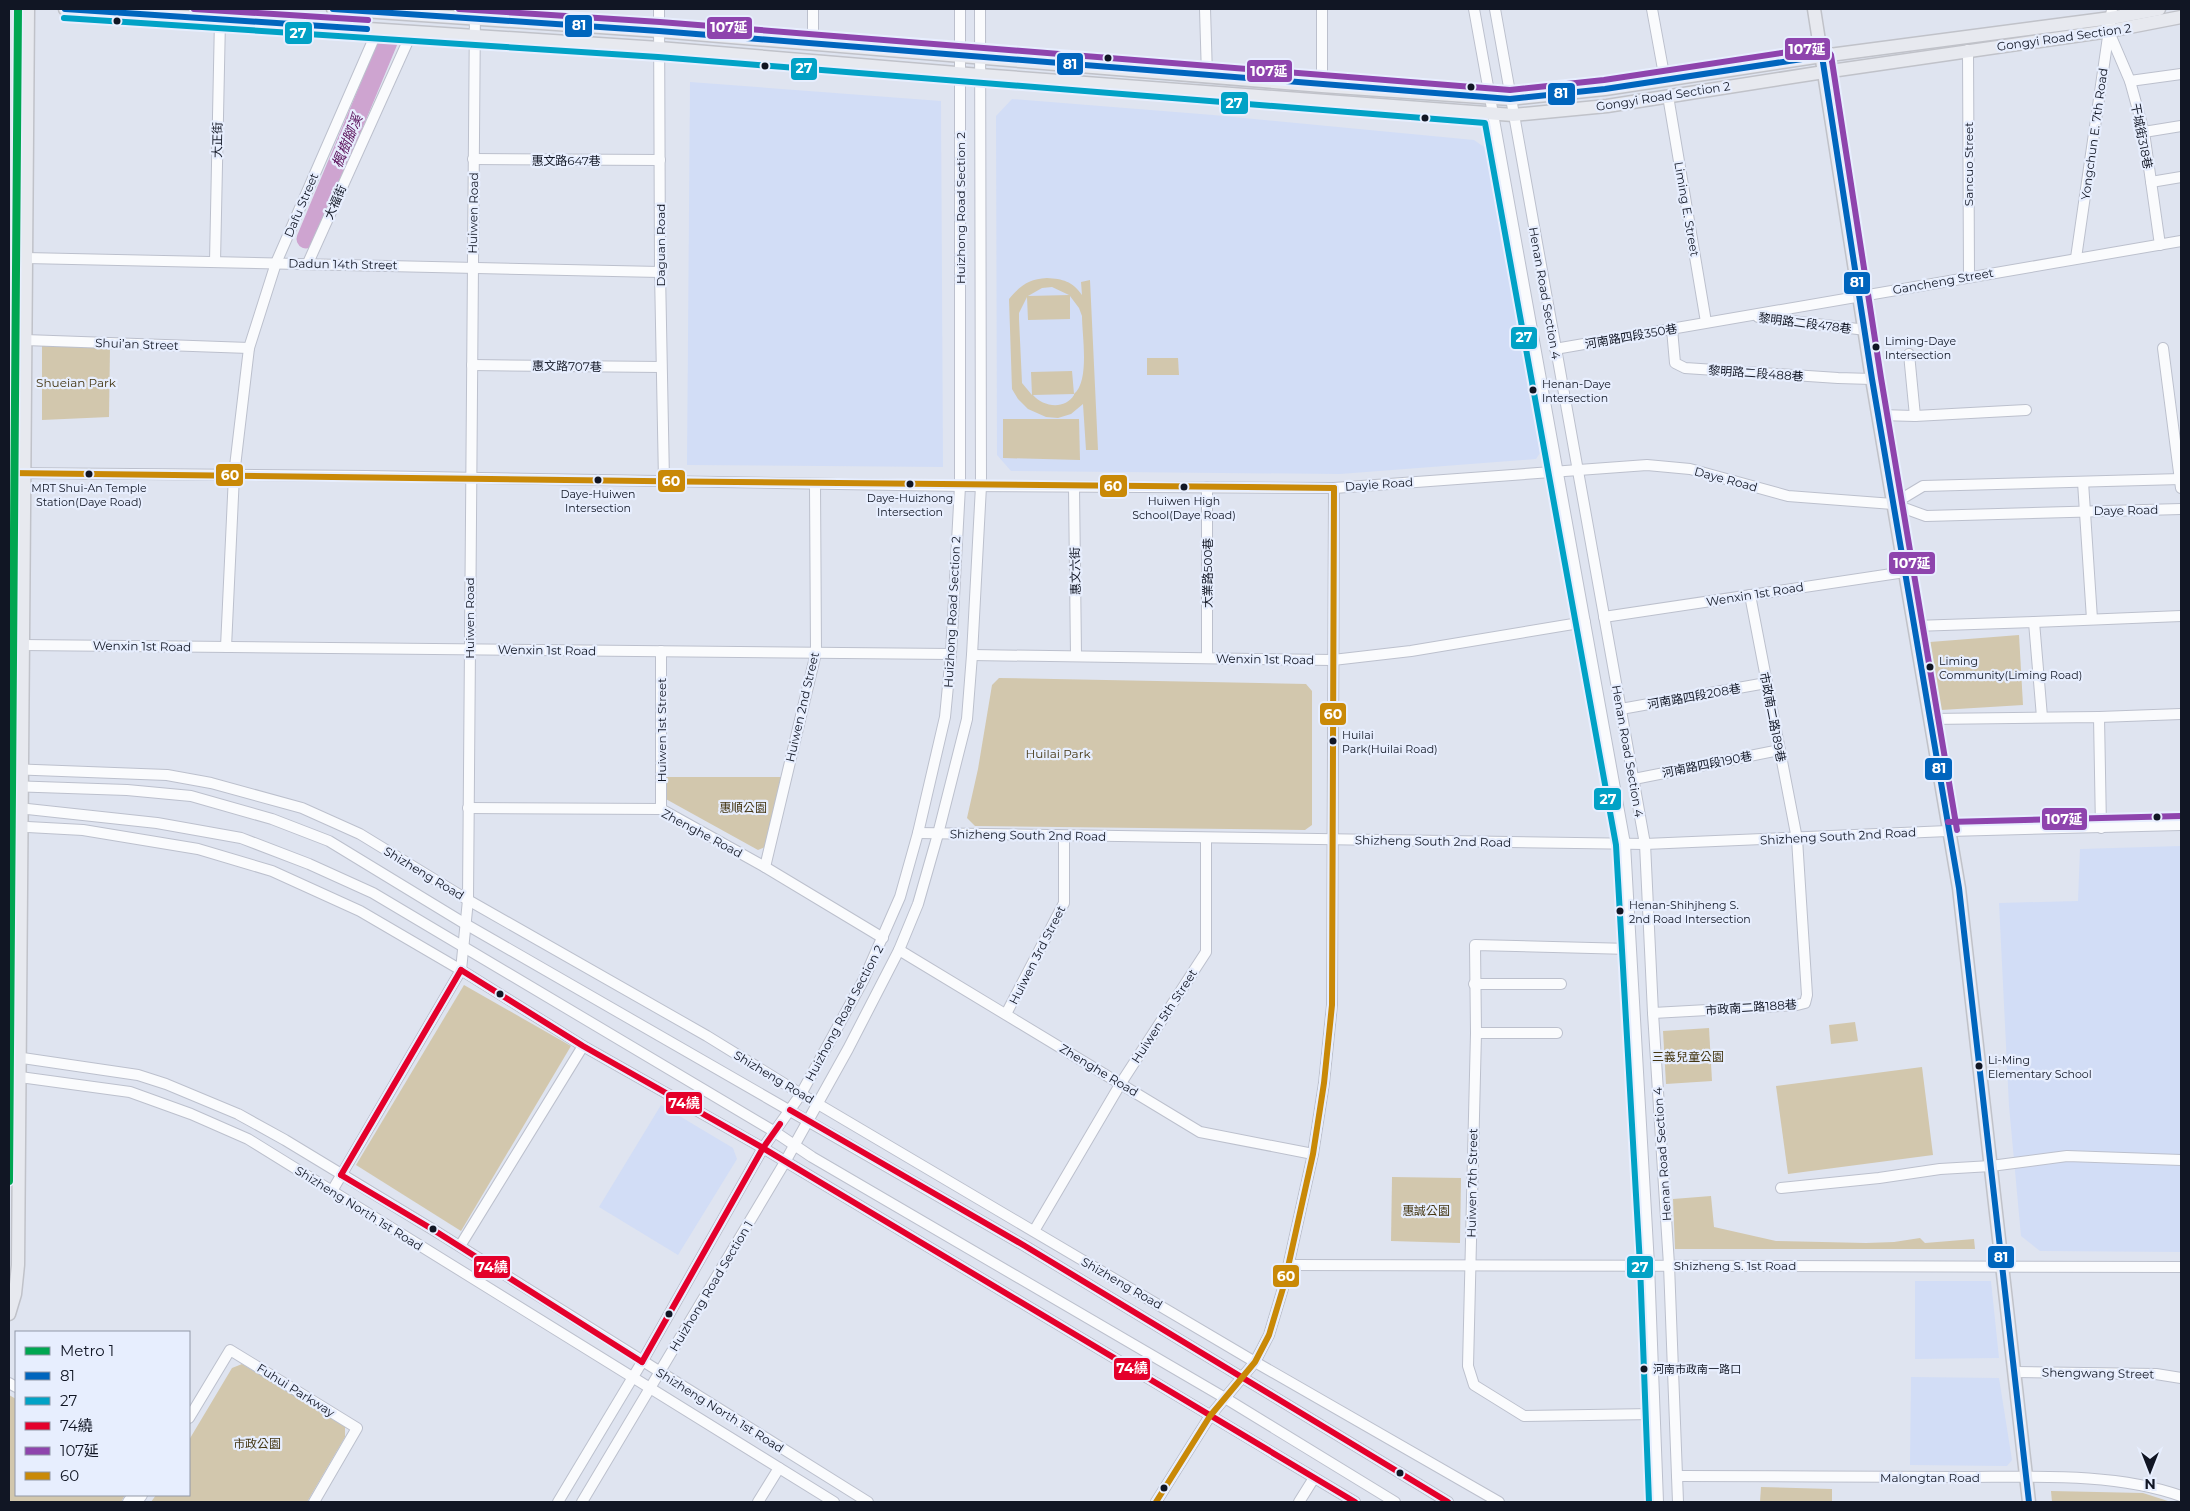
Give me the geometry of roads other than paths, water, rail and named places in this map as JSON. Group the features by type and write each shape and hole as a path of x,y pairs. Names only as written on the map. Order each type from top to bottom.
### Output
{"main road":[{"path":"9,1314 15,1294 18,1265 14,1056 23,826 22,645 28,9"},
{"name":"Gongyi Road Section 2","path":"65,9 660,48 1492,115 1513,115 1607,106 1968,50 2109,31 2181,17"},
{"name":"Gongyi Road Section 2","path":"333,9 475,14 1322,86 1510,99 1605,89 2112,13 2159,9"},
{"path":"1814,9 1866,330 1872,379 1959,888 2029,1502"}],"street":[{"name":"Daguan Road","path":"659,9 661,368 664,482"},
{"path":"812,9 813,43"},
{"name":"Huizhong Road Section 2","path":"775,1132 800,1094 864,979 900,897 918,833 946,717 960,486 960,9"},
{"name":"Huizhong Road Section 2","path":"809,1121 899,950 918,904 938,834 966,719 972,655 981,486 980,9"},
{"path":"1205,9 1207,76"},
{"path":"1322,9 1322,86"},
{"name":"Henan Road Section 4","path":"1474,9 1625,844 1649,1265 1658,1502"},
{"name":"Henan Road Section 4","path":"1495,9 1645,844 1653,1013 1669,1265 1678,1502"},
{"path":"1652,9 1664,80"},
{"name":"Yongchun E. 7th Road","path":"2076,258 2112,13"},
{"name":"Huiwen Road","path":"332,1191 461,970 467,925 475,14"},
{"name":"大正街","path":"215,262 220,19"},
{"name":"Dafu Street","path":"226,647 234,475 248,348 276,263 378,29"},
{"name":"干城街318巷","path":"2109,31 2130,81 2144,132 2160,244"},
{"name":"大福街","path":"308,263 412,32"},
{"name":"Sancuo Street","path":"1968,50 1969,277"},
{"path":"2130,81 2181,74"},
{"name":"Liming E. Street","path":"1668,96 1706,322"},
{"path":"2144,132 2181,126"},
{"name":"惠文路647巷","path":"473,160 660,160"},
{"path":"2151,182 2181,177"},
{"name":"Gancheng Street","path":"1706,322 2181,241"},
{"name":"Dadun 14th Street","path":"26,258 660,272"},
{"name":"黎明路二段478巷","path":"1745,316 1866,330"},
{"name":"河南路四段350巷","path":"1555,349 1706,322"},
{"name":"黎明路二段488巷","path":"1672,329 1675,363 1685,368 1872,379"},
{"name":"Shui’an Street","path":"25,340 248,348"},
{"path":"1893,504 1923,486 2082,482 2181,482 2163,348"},
{"path":"1909,354 1915,416"},
{"name":"惠文路707巷","path":"472,364 661,368"},
{"path":"1879,416 2026,410"},
{"name":"Daye Road","path":"1557,471 1647,465 1690,469 1788,496 1893,504 1926,516 2181,509"},
{"name":"Dayie Road","path":"960,486 1334,488 1557,471"},
{"path":"9,473 960,486"},
{"path":"2082,482 2092,620"},
{"name":"Huiwen 2nd Street","path":"765,867 816,653 815,484"},
{"name":"惠文六街","path":"1074,487 1076,656"},
{"name":"大業路500巷","path":"1207,487 1207,658"},
{"path":"1156,1502 1210,1416 1255,1362 1269,1335 1288,1265 1313,1154 1324,1083 1332,1005 1334,488"},
{"name":"Wenxin 1st Road","path":"1604,617 1905,572"},
{"name":"市政南二路189巷","path":"1750,595 1796,839"},
{"path":"1914,626 2181,616"},
{"name":"Wenxin 1st Road","path":"972,655 1333,660 1411,650 1585,622"},
{"path":"2034,622 2042,717"},
{"name":"Wenxin 1st Road","path":"22,645 951,654"},
{"name":"Huiwen 1st Street","path":"660,809 661,651"},
{"name":"河南路四段208巷","path":"1621,709 1766,683"},
{"path":"1930,719 2181,714"},
{"path":"2099,716 2101,828"},
{"name":"河南路四段190巷","path":"1634,779 1780,750"},
{"name":"Shizheng Road","path":"9,769 167,775 211,782 302,808 360,834 468,900 707,1036 800,1094 1255,1362 1499,1502"},
{"name":"Shizheng Road","path":"9,786 127,790 191,796 238,808 329,842 467,925 1025,1246 1448,1502"},
{"path":"9,807 23,807 157,823 242,838 309,864 373,893 794,1145 1225,1398 1395,1502"},
{"name":"Zhenghe Road","path":"468,808 660,809 765,867 883,938"},
{"path":"9,826 83,830 198,849 272,871 360,912 461,970 583,1046 763,1148 1355,1502"},
{"path":"1948,830 2181,826"},
{"name":"Shizheng South 2nd Road","path":"918,833 1645,844 1796,839 1948,830"},
{"name":"Huiwen 3rd Street","path":"1006,1014 1064,903 1064,836"},
{"name":"Huiwen 5th Street","path":"1034,1231 1121,1083 1206,952 1206,838"},
{"name":"市政南二路188巷","path":"1653,1013 1805,1003 1807,995 1796,839"},
{"name":"Huiwen 7th Street","path":"1630,949 1475,945 1476,1033 1468,1366 1474,1385 1524,1416 1654,1414"},
{"name":"Zhenghe Road","path":"899,950 1200,1132 1313,1154"},
{"path":"1474,984 1561,984"},
{"path":"1476,1033 1557,1033"},
{"path":"460,1246 583,1046"},
{"name":"Shizheng North 1st Road","path":"14,1056 138,1075 166,1084 238,1114 460,1246 642,1362 868,1502"},
{"name":"Shizheng North 1st Road","path":"14,1078 130,1092 174,1107 248,1140 834,1502"},
{"name":"Huizhong Road Section 1","path":"582,1502 809,1121"},
{"name":"Huizhong Road Section 1","path":"558,1502 642,1362 763,1148 775,1132"},
{"path":"1781,1188 2067,1156 2181,1160"},
{"name":"Shizheng S. 1st Road","path":"1288,1265 2181,1267"},
{"name":"Fuhui Parkway","path":"190,1416 230,1350 357,1428 314,1502"},
{"name":"Shengwang Street","path":"2014,1372 2156,1374 2181,1378"},
{"path":"758,1502 779,1468"},
{"name":"Malongtan Road","path":"1677,1476 2026,1477 2120,1481 2159,1488 2181,1496"},
{"path":"1299,1502 1314,1478"}],"waterway":[{"name":"楓樹腳溪","path":"306,239 388,42"}],"metro line":[{"name":"1","path":"9,1181 18,9"}],"place":[{"name":"Liming-Daye Intersection","path":"1876,347"},
{"name":"Henan-Daye Intersection","path":"1533,390"},
{"name":"MRT Shui-An Temple Station(Daye Road)","path":"89,474"},
{"name":"Daye-Huiwen Intersection","path":"598,480"},
{"name":"Daye-Huizhong Intersection","path":"910,484"},
{"name":"Huiwen High School(Daye Road)","path":"1184,487"},
{"name":"Liming Community(Liming Road)","path":"1930,667"},
{"name":"Huilai Park(Huilai Road)","path":"1333,741"},
{"name":"Henan-Shihjheng S. 2nd Road Intersection","path":"1620,911"},
{"name":"Li-Ming Elementary School","path":"1979,1066"},
{"name":"河南市政南一路口","path":"1644,1369"}],"park label":[{"name":"Shueian Park","path":"76,382"},
{"name":"Huilai Park","path":"1058,753"},
{"name":"惠順公園","path":"743,807"},
{"name":"三義兒童公園","path":"1688,1056"},
{"name":"惠誠公園","path":"1426,1210"},
{"name":"市政公園","path":"257,1443"}]}
